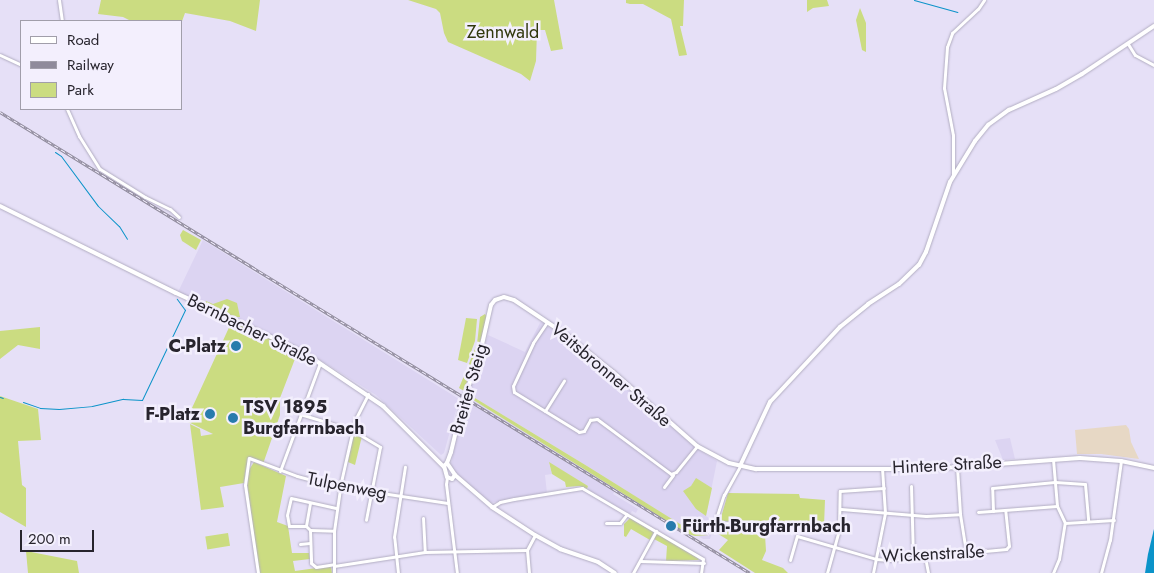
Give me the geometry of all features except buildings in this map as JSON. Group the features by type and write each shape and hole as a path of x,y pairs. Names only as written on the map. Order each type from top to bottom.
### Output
{"street":[{"path":"59,0 62,20"},
{"path":"953,176 953,135 944,88 947,47 952,33 978,9 984,0"},
{"path":"766,532 762,524 715,524 724,495 740,466 762,415 776,396 840,327 868,304 899,284 919,264 926,252 953,176 981,132 998,116 1056,89 1154,26"},
{"path":"1128,44 1135,55 1154,65"},
{"path":"0,55 20,64"},
{"path":"68,110 79,136 100,169 145,197 170,209 179,217"},
{"name":"Bernbacher Straße","path":"0,206 180,295 289,345 320,363 368,394 400,421 437,460 446,465"},
{"name":"Veitsbronner Straße","path":"489,314 493,302 504,296 514,300 547,322 613,372 696,446 721,460 740,466"},
{"name":"Breiter Steig","path":"446,465 462,406 481,349 489,314"},
{"path":"547,322 533,343 512,388 514,392 579,432 584,431 590,420 597,419 673,474"},
{"path":"280,471 320,363"},
{"path":"545,412 564,380"},
{"path":"334,573 334,531 340,486 352,430 358,412 368,394"},
{"path":"300,414 352,430 370,440 380,449 366,520"},
{"path":"664,487 696,446"},
{"name":"Tulpenweg","path":"258,573 245,485 248,458 280,471 340,486 448,503"},
{"name":"Hintere Straße","path":"740,466 756,468 957,467 1080,458 1121,461 1154,468"},
{"path":"1053,459 1057,506 1066,523 1055,572"},
{"path":"1101,573 1114,520 1121,461"},
{"path":"446,465 451,477 535,535 560,549 598,562 614,573"},
{"path":"446,465 451,477 447,489 457,573"},
{"path":"398,573 394,537 406,467"},
{"path":"957,467 960,514 966,553"},
{"path":"874,573 885,513 882,468"},
{"path":"993,511 992,488 1055,482 1085,484 1088,521"},
{"path":"912,486 913,558"},
{"path":"492,507 507,501 578,488 596,494 704,562"},
{"path":"827,573 840,510 840,491 884,488"},
{"path":"334,531 310,530 306,526 290,526 287,514 291,498 336,508"},
{"path":"306,526 310,502"},
{"path":"978,512 1057,506"},
{"path":"840,510 912,515 960,514"},
{"name":"Wickenstraße","path":"790,560 797,536 876,559 926,557 1006,549 1009,546 1006,510"},
{"path":"606,523 620,523 627,514"},
{"path":"423,518 425,552"},
{"path":"1066,523 1114,520"},
{"path":"310,530 313,566 334,565 425,552 527,550"},
{"path":"633,573 656,531"},
{"path":"530,573 527,550 535,535"},
{"path":"300,544 310,543"},
{"path":"926,557 928,573"},
{"path":"640,561 704,562"},
{"path":"701,573 704,562"}],"shaded area":[{"path":"203,240 459,399 444,453 441,455 376,395 301,348 178,292"},
{"path":"541,321 595,362 696,448 717,461 706,516 715,522 710,539 703,539 475,398 471,399 616,489 613,494 638,509 636,513 632,511 630,514 587,489 588,486 549,463 552,474 545,475 547,493 491,503 456,475 451,464 459,424 488,335 525,352"},
{"path":"1126,425 1139,459 1101,454 1077,454 1075,430"},
{"path":"1010,438 1015,459 1003,460 995,440"}],"green space":[{"path":"101,0 260,0 256,31 230,21 185,13 182,21 129,20 123,17 98,14"},
{"name":"Zennwald","path":"408,0 554,0 563,49 551,51 545,30 537,30 536,61 530,81 521,74 448,42 440,13 436,9"},
{"path":"626,0 684,0 683,26 680,26 687,55 679,56 671,19 643,4 630,4 626,3"},
{"path":"807,0 827,0 829,6 813,8 807,12"},
{"path":"860,8 866,23 866,52 862,50 856,20"},
{"path":"183,230 201,240 196,250 182,241 180,235"},
{"path":"227,299 237,303 240,317 234,317 205,303 206,301 213,304"},
{"path":"485,314 487,317 482,336 464,391 459,388 477,344 480,317"},
{"path":"466,318 477,319 475,341 467,363 458,360"},
{"name":"TSV 1895 Burgfarrnbach","path":"232,321 298,351 280,398 280,415 263,464 251,459 246,469 244,483 220,487 224,507 201,510 190,424 200,429 201,436 213,434 186,421"},
{"path":"40,327 40,349 18,345 0,359 0,331"},
{"path":"0,396 38,409 41,440 18,441 22,485 26,488 26,527 0,512"},
{"path":"470,398 475,398 696,534 709,535 695,536 688,534"},
{"path":"356,434 362,436 355,465 348,462 353,437"},
{"path":"254,462 286,476 277,522 288,526 292,553 309,553 310,559 293,561 295,571 331,566 332,573 259,573 247,483 249,470"},
{"path":"549,462 588,486 587,489 580,486 566,487 565,482 552,474"},
{"path":"696,478 712,488 706,516 696,509 683,491 691,486"},
{"path":"728,493 799,494 800,498 825,500 824,526 720,521"},
{"path":"630,518 654,532 650,540 631,529 626,537 624,536 624,524"},
{"path":"722,525 726,527 758,528 758,534 765,535 766,551 762,560 783,568 788,573 755,573 719,550 728,540 715,532"},
{"path":"228,533 230,546 207,549 205,537"},
{"path":"657,533 699,560 666,561 667,546 654,539"},
{"path":"26,551 77,561 79,573 28,573"}],"water":[{"path":"1154,529 1154,573 1145,573 1148,554"}],"waterway":[{"path":"914,0 957,12"},
{"path":"55,152 61,156 98,206 119,226 127,239"},
{"path":"23,402 40,408 59,409 92,406 123,399 142,400 185,310 177,299"}],"railway":[{"path":"0,112 750,573"}],"place":[{"name":"C-Platz","path":"236,346"},
{"name":"F-Platz","path":"210,414"},
{"name":"TSV 1895 Burgfarrnbach","path":"233,418"},
{"name":"Fürth-Burgfarrnbach","path":"671,526"}]}
